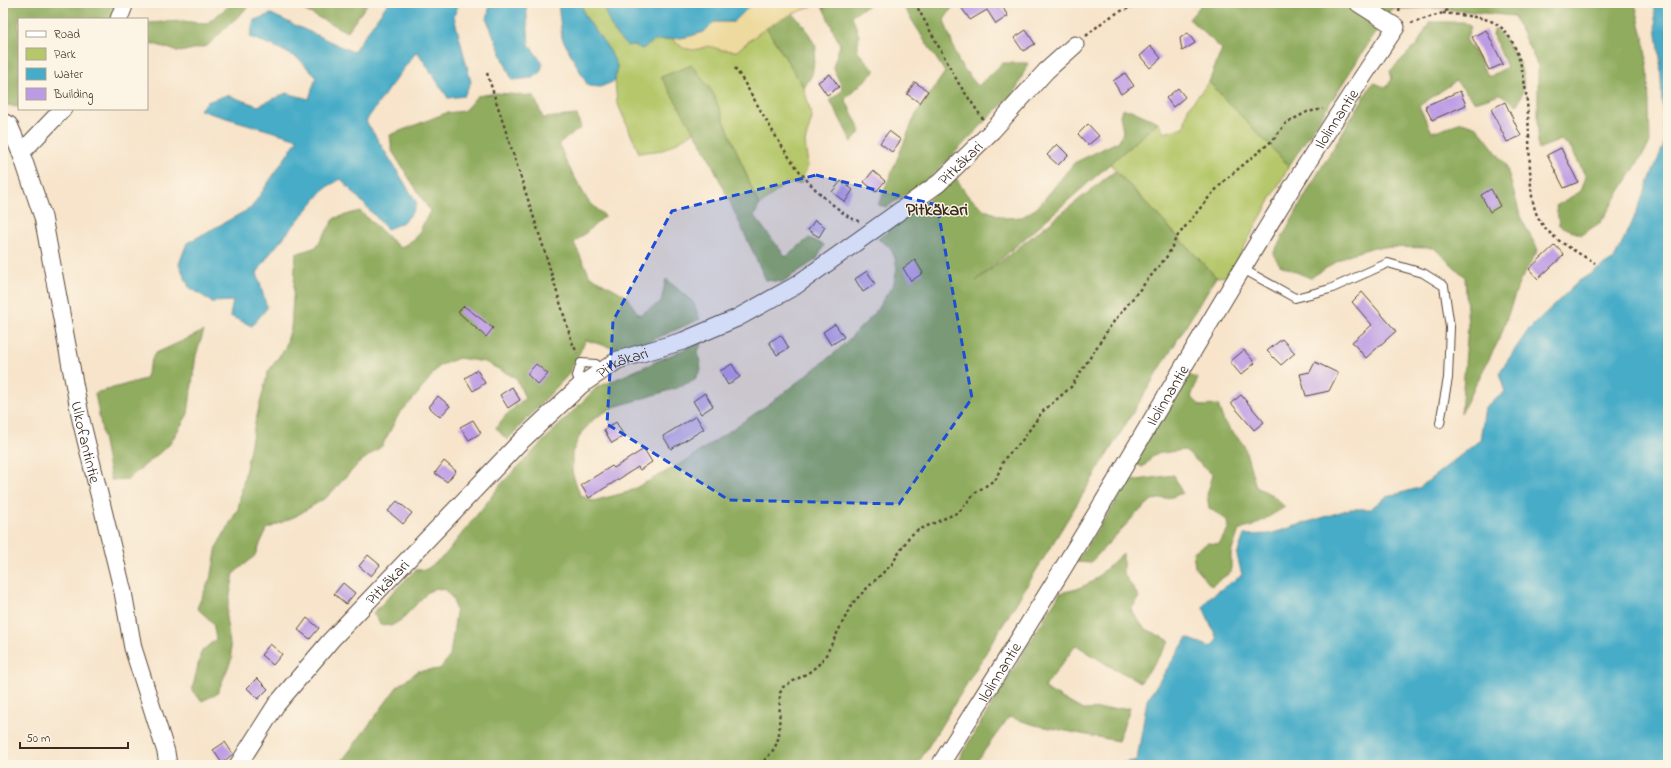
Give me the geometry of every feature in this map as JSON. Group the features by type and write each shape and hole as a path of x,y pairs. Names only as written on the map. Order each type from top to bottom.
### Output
{"street":[{"path":"119,18 125,3"},
{"path":"1358,3 1396,28"},
{"name":"Ilolinnantie","path":"940,765 1121,473 1164,398 1342,107 1396,28"},
{"name":"Pitkäkari","path":"238,765 276,705 331,640 519,443 581,385 618,360 683,341 743,315 786,292 878,228 939,183 992,131 1046,71 1075,45"},
{"path":"21,153 62,110"},
{"name":"Ulkofantintie","path":"3,122 9,125 21,153 43,217 81,420 122,592 133,648 166,752 168,765"}],"lane":[{"path":"1243,269 1296,298 1330,289 1388,263 1423,273 1444,286 1450,327 1448,378 1440,423"},
{"path":"581,385 577,376 581,363 596,364 600,372"}],"path":[{"path":"915,3 959,84 992,131"},
{"path":"1075,45 1097,26 1122,10 1133,6 1154,3"},
{"path":"1396,28 1442,13 1458,3"},
{"path":"1442,13 1494,22 1510,36 1520,56 1527,100 1531,192 1538,218 1542,225 1559,240 1595,263"},
{"path":"735,68 752,93 794,165 813,187 823,198 852,219 878,228"},
{"path":"487,73 543,246 572,342 581,363"},
{"path":"760,765 772,752 777,743 779,735 780,693 783,687 811,671 819,664 826,655 852,604 892,564 909,536 916,531 959,512 975,493 996,479 1004,459 1021,442 1042,412 1074,384 1111,325 1168,255 1181,230 1225,180 1273,140 1288,121 1314,110 1342,107"}],"highlighted area":[{"path":"816,175 937,205 972,398 899,504 729,500 607,424 613,321 672,211"}],"green space":[{"path":"3,3 121,3 114,18 18,18 18,107 7,105 3,100"},
{"path":"233,3 252,3 207,46 180,52 148,42 148,23 183,21 206,24"},
{"path":"290,3 368,3 347,32"},
{"path":"581,3 602,3 611,25 634,45 642,49 654,41 672,39 683,48 694,50 709,46 722,50 737,51 766,27 804,88 812,118 805,142 808,166 801,183 785,184 759,206 713,93 692,65 662,77 695,132 663,150 639,153 617,102 615,81 617,66 610,51 585,16"},
{"path":"821,3 872,3 852,15 859,36 857,51 875,71 845,99 861,131 852,142 830,100 843,90 833,67 840,45"},
{"path":"901,3 955,3 944,20 959,63 978,86 1003,63 1028,63 1016,90 931,177 887,207 878,205 915,116 945,72"},
{"path":"1203,3 1635,3 1644,41 1648,71 1650,143 1601,222 1581,235 1559,225 1556,206 1581,191 1586,177 1571,148 1561,140 1538,149 1538,66 1514,16 1432,8 1391,9 1289,166 1209,82 1222,49 1189,19"},
{"path":"792,13 804,25 816,47 812,75 804,88 766,27"},
{"path":"1430,22 1464,22 1471,27 1466,39 1489,77 1507,67 1493,35 1495,28 1512,49 1520,64 1523,92 1517,105 1500,94 1475,102 1456,81 1419,106 1432,132 1462,122 1477,127 1506,165 1521,218 1538,250 1519,283 1500,338 1461,413 1468,327 1465,277 1434,248 1374,247 1348,255 1310,278 1280,265 1273,254 1311,185 1373,82 1386,88 1392,79 1390,71 1418,43"},
{"path":"692,65 713,93 759,206 754,216 786,257 809,238 824,245 817,259 782,282 766,280 707,153 661,77"},
{"path":"1209,82 1289,166 1228,276 1216,277 1110,164 1158,122 1164,133 1184,127 1188,108"},
{"path":"497,93 534,96 543,118 577,115 581,128 559,143 565,160 588,201 605,216 574,243 590,276 625,295 639,315 661,302 666,279 693,302 700,319 641,345 619,350 586,340 568,375 507,440 496,428 505,416 525,398 516,378 485,362 459,358 439,366 416,396 399,414 382,446 359,463 327,497 296,516 267,529 254,557 234,573 226,617 232,658 217,694 202,701 192,691 201,652 216,639 213,623 197,608 212,574 217,546 238,509 255,423 268,372 285,348 291,328 296,254 316,247 335,218 360,211 400,248 416,238 430,211 392,151 390,135 446,113 464,111 477,96"},
{"path":"1122,109 1131,110 1158,122 976,281 1115,171 1216,277 917,765 339,765 397,687 418,671 440,669 450,656 456,613 453,599 445,590 436,588 428,592 401,620 391,626 380,624 373,613 415,570 427,569 445,555 503,482 596,388 703,341 698,351 701,370 694,380 677,388 614,407 595,418 581,433 572,453 572,472 580,495 593,501 628,492 684,462 769,404 836,352 874,314 894,283 897,269 895,258 890,247 878,239 956,178 967,195 985,210 1005,218 1022,217 1037,208 1074,163 1119,141 1123,132 1120,115"},
{"path":"204,331 196,355 188,414 169,445 128,479 111,480 95,393 145,379 154,354"},
{"path":"1187,375 1198,378 1191,397 1201,406 1218,405 1224,422 1244,445 1256,487 1272,495 1285,507 1253,526 1239,530 1231,553 1231,572 1211,586 1195,567 1193,552 1208,543 1219,544 1228,529 1227,520 1209,508 1207,495 1213,475 1184,450 1155,454 1143,467 1133,463"},
{"path":"1174,475 1182,493 1172,497 1152,500 1136,514 1090,563 1076,562 1130,481"},
{"path":"1123,553 1123,573 1139,597 1131,610 1144,628 1170,641 1141,682 1111,667 1076,645 1044,688 1083,710 1130,708 1118,741 1035,725 1009,717 974,765 955,765 1060,593 1077,589 1092,582"}],"sand":[{"path":"761,3 822,3 777,22 757,34 737,51 722,50 709,46 694,50 683,48 672,39 704,32 714,22 734,22 750,6"}],"water":[{"path":"388,3 458,3 454,17 471,82 464,96 448,98 417,51 366,121 417,203 415,209 405,220 387,229 341,179 325,188 268,256 257,273 267,308 252,326 230,316 233,301 212,302 189,287 179,264 187,243 251,208 298,139 199,110 207,102 227,95 258,106 286,93 309,99 316,77 299,59 274,46 250,37 254,20 271,14 353,52"},
{"path":"490,3 526,3 529,45 543,63 540,73 532,78 512,80 487,20"},
{"path":"558,3 581,3 585,16 610,51 617,66 615,81 600,87 588,86 562,38"},
{"path":"602,3 761,3 750,6 734,22 714,22 704,32 687,37 654,41 642,49 634,45 628,46 618,37 606,15"},
{"path":"1653,3 1668,3 1668,765 1122,765 1123,763 1137,760 1147,700 1187,638 1211,647 1217,639 1203,607 1210,597 1242,575 1237,555 1244,535 1270,534 1350,509 1370,509 1386,497 1419,488 1480,440 1485,407 1505,392 1499,373 1529,329 1579,281 1614,259 1632,223 1664,144 1660,57"}],"building":[{"path":"968,3 1000,3 1008,16 996,24 987,10 970,20 961,7"},
{"path":"1026,30 1035,44 1023,51 1014,38"},
{"path":"1486,30 1503,64 1489,70 1472,37"},
{"path":"1188,33 1195,43 1182,51 1180,38"},
{"path":"1151,46 1161,58 1150,68 1140,56"},
{"path":"1125,73 1134,86 1121,94 1113,81"},
{"path":"830,74 839,87 827,95 818,82"},
{"path":"915,82 928,91 920,103 907,94"},
{"path":"1178,88 1185,97 1173,107 1166,98"},
{"path":"1460,91 1466,105 1432,120 1425,106"},
{"path":"1505,102 1521,136 1507,142 1491,109"},
{"path":"1088,124 1099,136 1088,145 1078,134"},
{"path":"889,131 901,140 892,152 880,143"},
{"path":"1057,144 1068,155 1058,165 1047,155"},
{"path":"1561,148 1578,182 1564,188 1547,155"},
{"path":"873,171 885,181 876,192 864,182"},
{"path":"841,181 853,190 845,202 832,192"},
{"path":"1491,189 1500,206 1490,212 1481,195"},
{"path":"815,220 825,227 819,237 808,230"},
{"path":"1555,245 1564,255 1538,279 1529,269"},
{"path":"915,260 923,273 911,281 903,268"},
{"path":"867,271 875,284 863,292 855,279"},
{"path":"1362,292 1396,331 1366,358 1352,342 1372,325 1352,302"},
{"path":"464,306 493,328 486,337 458,312"},
{"path":"835,324 844,337 831,345 823,332"},
{"path":"781,335 789,348 777,355 769,342"},
{"path":"1282,339 1295,353 1281,365 1267,351"},
{"path":"1244,350 1255,363 1241,375 1230,362"},
{"path":"1315,362 1338,373 1329,391 1306,396 1300,374 1310,372"},
{"path":"536,364 548,374 538,385 527,374"},
{"path":"732,364 740,377 728,385 720,371"},
{"path":"477,370 485,383 473,391 465,378"},
{"path":"512,387 520,400 508,408 500,395"},
{"path":"705,393 713,406 701,414 693,401"},
{"path":"1241,395 1264,422 1254,430 1231,403"},
{"path":"438,396 450,406 440,417 429,407"},
{"path":"696,416 704,429 671,449 663,436"},
{"path":"473,420 481,433 469,440 460,427"},
{"path":"616,422 624,436 612,443 604,430"},
{"path":"644,449 652,462 640,470 638,467 589,498 581,485 612,466 614,468"},
{"path":"444,461 456,471 447,482 435,473"},
{"path":"397,501 412,513 403,524 388,511"},
{"path":"368,555 380,565 371,576 359,566"},
{"path":"343,583 355,593 346,604 334,594"},
{"path":"307,618 319,628 310,639 298,630"},
{"path":"270,644 282,654 273,665 261,655"},
{"path":"257,678 268,689 258,699 247,688"},
{"path":"225,742 233,754 222,763 213,750"}],"district":[{"name":"Pitkäkari","path":"937,209"}]}
